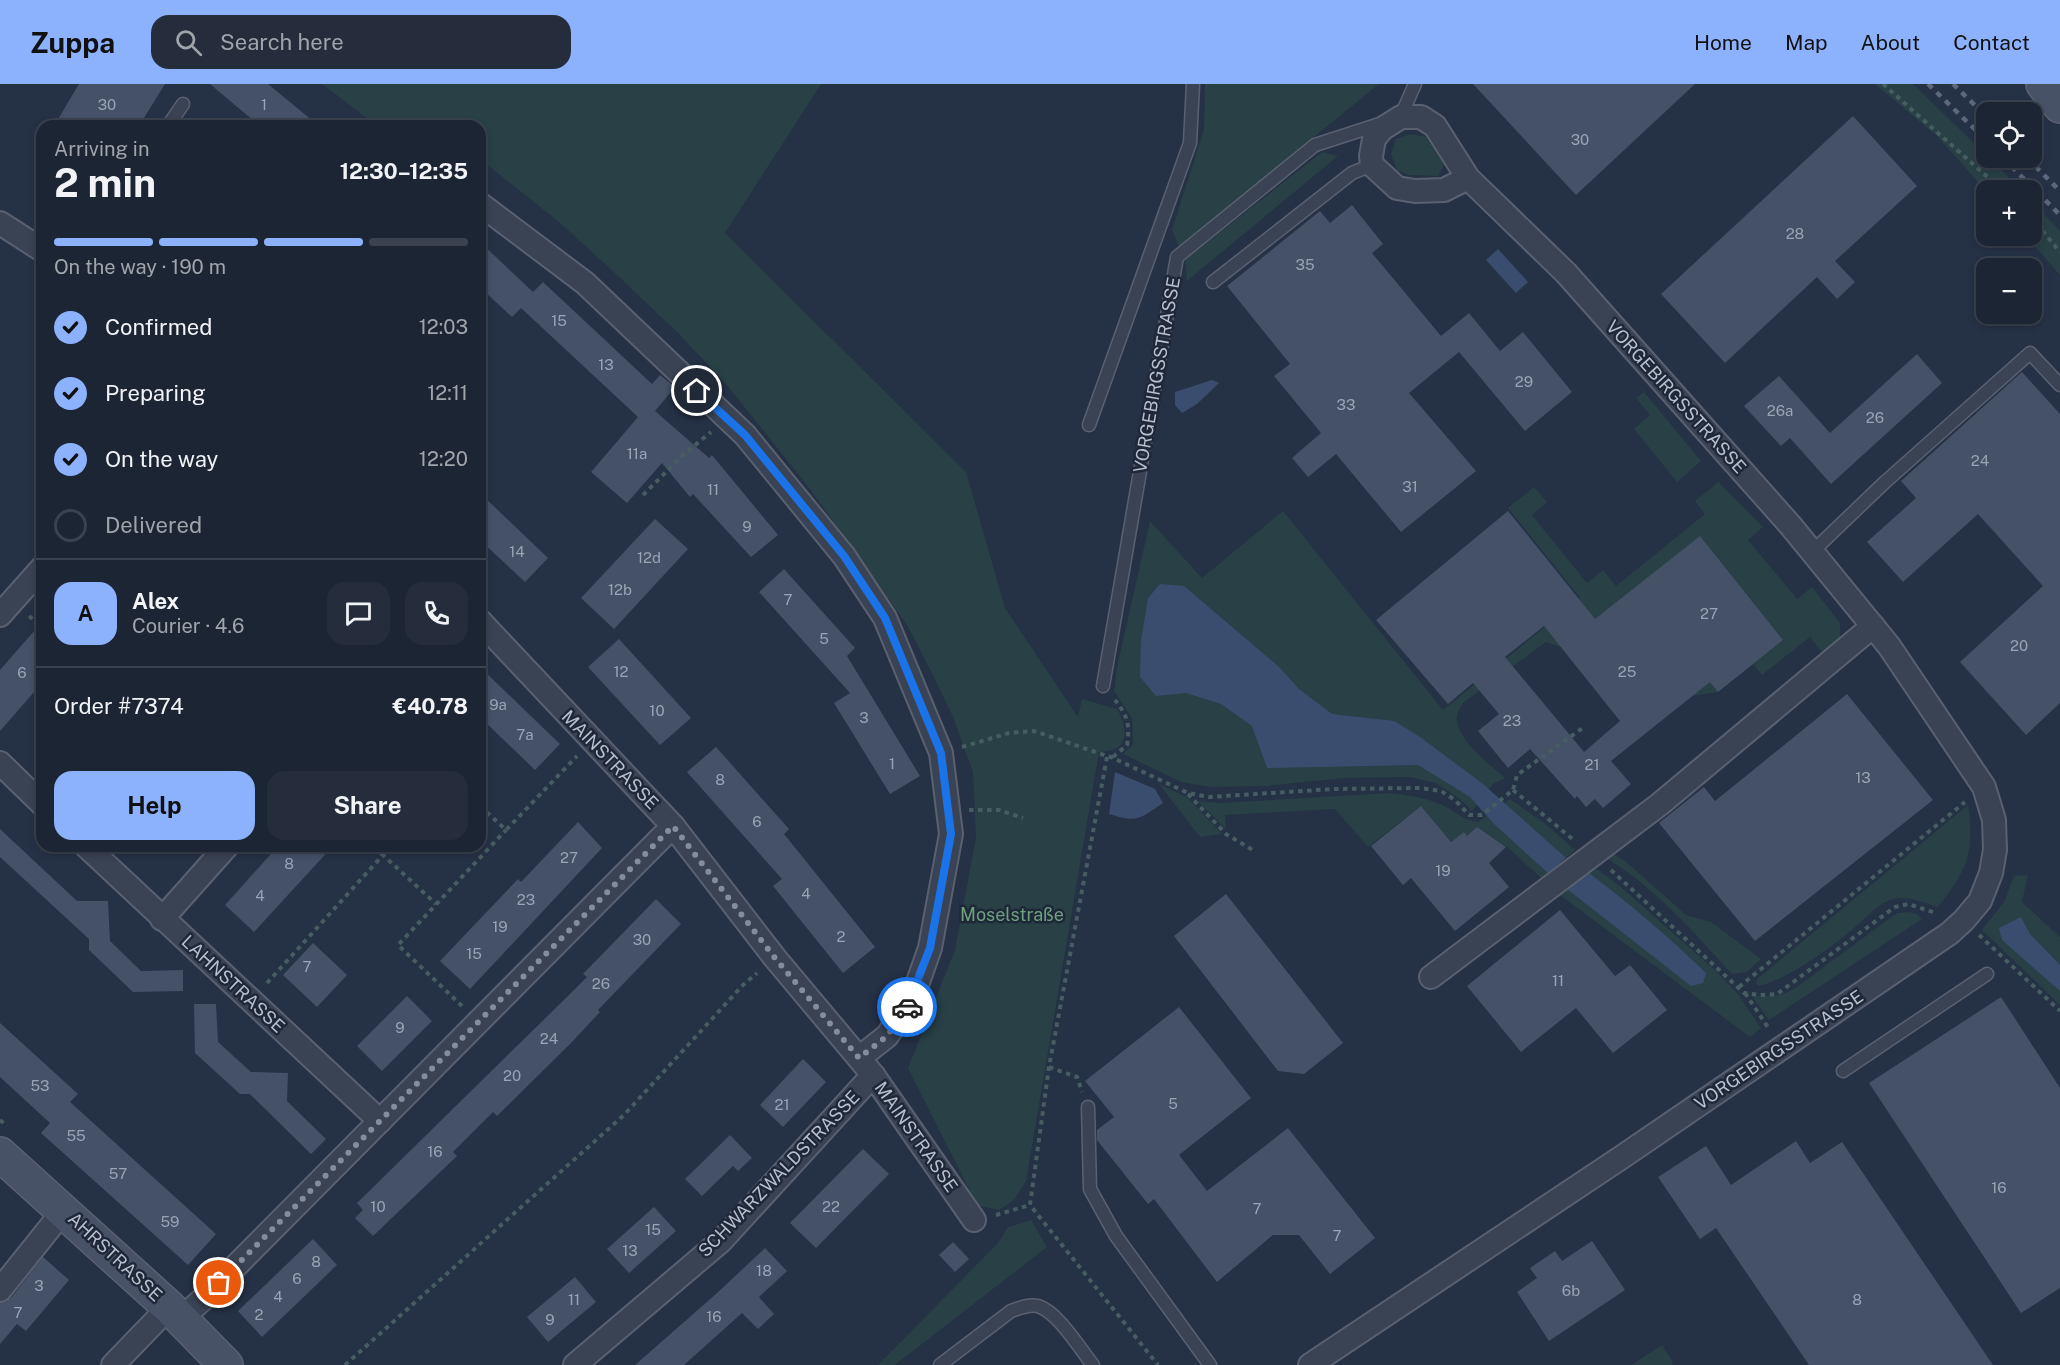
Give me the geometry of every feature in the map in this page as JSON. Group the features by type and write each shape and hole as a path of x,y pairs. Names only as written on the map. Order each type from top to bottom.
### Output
{"street":[{"path":"2043,84 2060,106"},
{"path":"1401,117 1382,129 1374,139 1372,165 1398,188 1415,191 1444,190 1468,178"},
{"name":"VORGEBIRGSSTRASSE","path":"1321,1362 1950,933 1980,901 1991,873 1995,850 1994,820 1984,787 1936,714 1873,626 1791,525 1566,273 1468,178 1435,126 1421,117 1401,117"},
{"path":"486,209 585,283 745,435 844,556 885,618 941,753 951,834 930,948 911,1002 866,1067"},
{"path":"0,223 36,245"},
{"path":"0,615 36,575"},
{"path":"1431,977 1584,849 1660,804 1873,626"},
{"name":"MAINSTRASSE","path":"486,627 673,826 775,958 866,1067 974,1220"},
{"path":"0,764 36,798"},
{"path":"113,1365 175,1313 203,1299 673,826"},
{"name":"LAHNSTRASSE","path":"92,852 380,1121"},
{"path":"162,919 222,852"},
{"name":"SCHWARZWALDSTRASSE","path":"575,1365 721,1241 866,1067"},
{"name":"AHRSTRASSE","path":"0,1154 175,1313 226,1365"},
{"path":"0,1290 63,1210"}],"lane":[{"path":"1089,425 1190,143 1193,84"},
{"path":"1401,117 1415,84"},
{"path":"172,120 183,104"},
{"name":"VORGEBIRGSSTRASSE","path":"1103,686 1177,257 1315,145 1401,117"},
{"path":"1213,282 1352,173 1372,165"},
{"path":"1812,552 1884,483 2030,353 2060,385"},
{"path":"1843,1071 1987,974"},
{"path":"1088,1107 1090,1189 1116,1236 1210,1365"},
{"path":"940,1365 1011,1311 1024,1306 1036,1305 1050,1311 1093,1365"}],"path":[{"path":"1882,84 1990,180"},
{"path":"2042,230 2060,252"},
{"path":"643,495 691,448"},
{"path":"1103,686 1124,713 1129,728 1127,745 1113,758"},
{"path":"941,753 1009,733 1034,731 1113,758 1188,794 1209,797 1389,787 1441,790 1455,800 1469,815 1482,815 1513,790 1517,776 1584,727"},
{"path":"486,851 592,741"},
{"path":"1107,757 1049,1067 1030,1205 1158,1365"},
{"path":"1739,987 1984,787"},
{"path":"1513,790 1611,870 1739,987 1770,1031"},
{"path":"1188,794 1226,834 1256,852"},
{"path":"948,809 999,810 1023,818"},
{"path":"486,812 506,830"},
{"path":"379,852 436,904"},
{"path":"479,1022 398,945 485,852"},
{"path":"251,1001 383,855"},
{"path":"1744,993 1777,994 1895,907 1908,904 1964,920 2060,1011"},
{"path":"345,1365 624,1115 743,985"},
{"path":"1049,1067 1077,1077 1088,1107"},
{"path":"974,1220 1030,1205"}],"green space":[{"name":"Moselstraße","path":"322,84 821,84 725,233 966,472 1005,608 1078,717 1082,699 1117,709 1124,725 1123,742 1111,750 1099,752 1026,1181 1014,1200 999,1210 977,1205 908,1068 955,950 976,837 973,772 953,717 907,625 810,489 726,384 677,332 618,276 559,222 486,164 486,120 369,120"},
{"path":"1205,84 1379,84 1179,247 1172,230 1204,129"},
{"path":"1875,84 1913,84 1976,145 1976,168 1999,168 2012,180 1976,180 1938,137"},
{"path":"1410,134 1426,137 1444,165 1438,176 1408,175 1397,170 1391,154 1396,139"},
{"path":"1322,152 1338,156 1187,281 1185,260"},
{"path":"2042,212 2060,231 2060,275 2035,246 2042,246"},
{"path":"1644,392 1701,461 1677,482 1634,429 1650,415 1636,398"},
{"path":"1718,482 1763,527 1748,540 1797,599 1812,587 1840,623 1840,641 1823,654 1810,637 1762,675 1753,664 1783,640 1700,537 1718,692 1692,696 1617,602 1561,647 1546,642 1463,703 1457,716 1461,733 1474,750 1505,778 1493,784 1472,811 1457,797 1436,783 1409,777 1344,778 1266,786 1211,787 1181,782 1123,754 1133,744 1132,718 1114,691 1117,667 1150,521 1202,578 1283,511 1443,710 1580,598 1508,508 1534,487 1547,502 1532,515 1587,583 1603,570 1616,586 1705,514 1695,501"},
{"path":"1159,784 1187,797 1222,834 1200,837"},
{"path":"1389,793 1434,802 1478,822 1510,799 1547,825 1575,850 1541,878 1507,847 1477,827 1467,836 1464,832 1451,842 1421,806 1368,847 1335,809 1225,815 1226,829 1198,801 1219,803"},
{"path":"1968,805 1970,836 1966,860 1956,882 1938,907 1904,898 1887,901 1821,954 1782,978 1759,986 1756,984 1757,979"},
{"path":"1612,853 1625,861 1686,915 1711,922 1761,959 1747,972 1732,974 1657,896 1605,857"},
{"path":"1596,868 1716,971 1737,993 1761,1028 1750,1037 1560,895"},
{"path":"2028,875 2022,902 2060,937 2060,1005 1982,930 2004,902 2014,876"},
{"path":"1910,912 1922,919 1769,1020 1751,995 1773,996 1794,989 1897,913"},
{"path":"1031,1220 1047,1247 895,1365 878,1365 998,1243 1008,1227"},
{"path":"1662,1345 1673,1362 1672,1365 1631,1365"}],"water":[{"path":"1498,249 1528,282 1516,293 1486,260"},
{"path":"1212,380 1219,383 1197,404 1182,413 1175,405 1175,392"},
{"path":"1160,584 1184,586 1279,667 1299,689 1332,714 1394,721 1420,737 1483,784 1566,858 1548,873 1493,823 1470,797 1418,765 1267,768 1252,726 1221,704 1186,693 1156,696 1140,677 1141,640 1148,598"},
{"path":"1115,772 1155,789 1163,803 1138,818 1109,814"},
{"path":"1589,873 1649,921 1706,973 1703,983 1691,986 1567,889"},
{"path":"2021,917 2030,934 2060,965 2060,991 2002,940 1999,928"}],"building":[{"path":"79,84 165,84 143,120 58,120"},
{"path":"210,84 268,84 312,120 253,120"},
{"path":"1473,84 1695,84 1576,195"},
{"path":"1853,116 1917,186 1835,261 1855,282 1837,299 1817,277 1725,363 1661,294"},
{"path":"1352,205 1383,244 1372,253 1441,336 1469,313 1500,351 1523,332 1572,392 1525,431 1459,352 1409,393 1476,471 1401,532 1336,454 1308,477 1292,458 1321,433 1274,376 1290,364 1227,286 1320,211 1330,223"},
{"path":"486,248 533,292 543,282 652,384 660,375 675,387 655,411 709,458 712,455 778,535 751,557 693,494 690,497 662,463 627,503 591,472 638,417 521,308 512,317 486,293"},
{"path":"1917,354 1942,383 1831,484 1790,438 1781,446 1744,406 1779,376 1830,433"},
{"path":"2022,372 2060,414 2060,703 2026,735 1960,662 2043,586 1978,514 1903,582 1867,542 1916,498 1901,481"},
{"path":"486,499 548,558 525,582 486,546"},
{"path":"1508,511 1595,619 1700,536 1783,640 1718,692 1710,682 1611,761 1631,784 1603,808 1595,799 1586,807 1577,796 1575,799 1530,749 1508,768 1478,731 1499,714 1473,683 1448,704 1376,620","holes":["1544,626 1620,721 1584,752 1505,657"]},
{"path":"655,519 688,549 614,629 581,598"},
{"path":"784,569 855,648 847,656 920,776 890,794 834,703 850,693 759,592"},
{"path":"36,629 36,690 0,731 0,670"},
{"path":"619,639 691,718 660,745 588,667"},
{"path":"486,673 560,744 535,770 486,723"},
{"path":"1847,694 1933,800 1755,941 1659,823 1704,787 1715,801"},
{"path":"716,747 789,829 784,834 875,947 843,973 773,886 782,879 687,772"},
{"path":"1421,806 1451,842 1464,832 1467,836 1477,827 1506,847 1489,863 1509,887 1455,931 1411,878 1403,885 1371,846"},
{"path":"578,822 602,848 470,989 440,961 518,879 521,882"},
{"path":"0,829 77,901 108,901 110,941 141,971 183,970 183,991 133,992 89,950 89,939 0,857"},
{"path":"273,852 327,852 254,932 225,905"},
{"path":"1226,894 1343,1043 1304,1074 1278,1071 1174,936"},
{"path":"656,899 681,924 598,1010 600,1012 571,1043 497,1116 493,1112 453,1152 457,1156 373,1236 355,1218 363,1210 357,1203 587,977 583,974"},
{"path":"1560,910 1615,976 1630,965 1667,1010 1613,1053 1576,1008 1521,1052 1467,986"},
{"path":"313,943 347,975 317,1007 283,975"},
{"path":"407,996 432,1021 382,1071 357,1046"},
{"path":"2001,997 2060,1088 2060,1288 2021,1313 1869,1083"},
{"path":"194,1004 216,1004 218,1042 251,1072 288,1073 287,1101 326,1139 311,1154 250,1094 240,1094 195,1053"},
{"path":"1179,1007 1251,1098 1179,1155 1207,1191 1288,1128 1375,1238 1330,1274 1299,1235 1273,1235 1217,1282 1154,1199 1148,1204 1097,1140 1097,1130 1114,1117 1085,1081"},
{"path":"0,1023 78,1094 70,1102 216,1234 188,1265 41,1133 50,1123 0,1077"},
{"path":"803,1059 826,1082 783,1127 760,1105"},
{"path":"730,1135 752,1158 738,1171 733,1166 702,1196 685,1179"},
{"path":"1796,1141 1810,1163 1842,1142 1993,1365 1809,1365 1716,1228 1700,1239 1658,1177 1706,1146 1731,1185"},
{"path":"863,1149 889,1174 816,1248 790,1223"},
{"path":"654,1207 676,1231 629,1273 607,1249"},
{"path":"313,1239 337,1265 262,1337 238,1311"},
{"path":"1592,1241 1625,1290 1549,1341 1517,1292 1537,1278 1530,1268 1555,1251 1562,1261"},
{"path":"953,1242 969,1259 955,1272 939,1255"},
{"path":"765,1248 787,1271 759,1297 774,1314 758,1329 742,1313 684,1365 635,1365 716,1294"},
{"path":"43,1257 69,1280 26,1331 17,1324 0,1344 0,1303 11,1298"},
{"path":"575,1277 596,1302 548,1342 527,1317"}],"railway":[{"path":"1928,84 1976,130"},
{"path":"1953,84 1976,106"},
{"path":"2013,168 2060,215"},
{"path":"2037,168 2060,191"}],"way so far":[{"path":"219,1283 673,826 775,958 859,1058 887,1036 907,1007"}],"route":[{"path":"697,391 745,435 844,556 885,618 941,753 951,834 930,948 911,1002 907,1007"}]}
